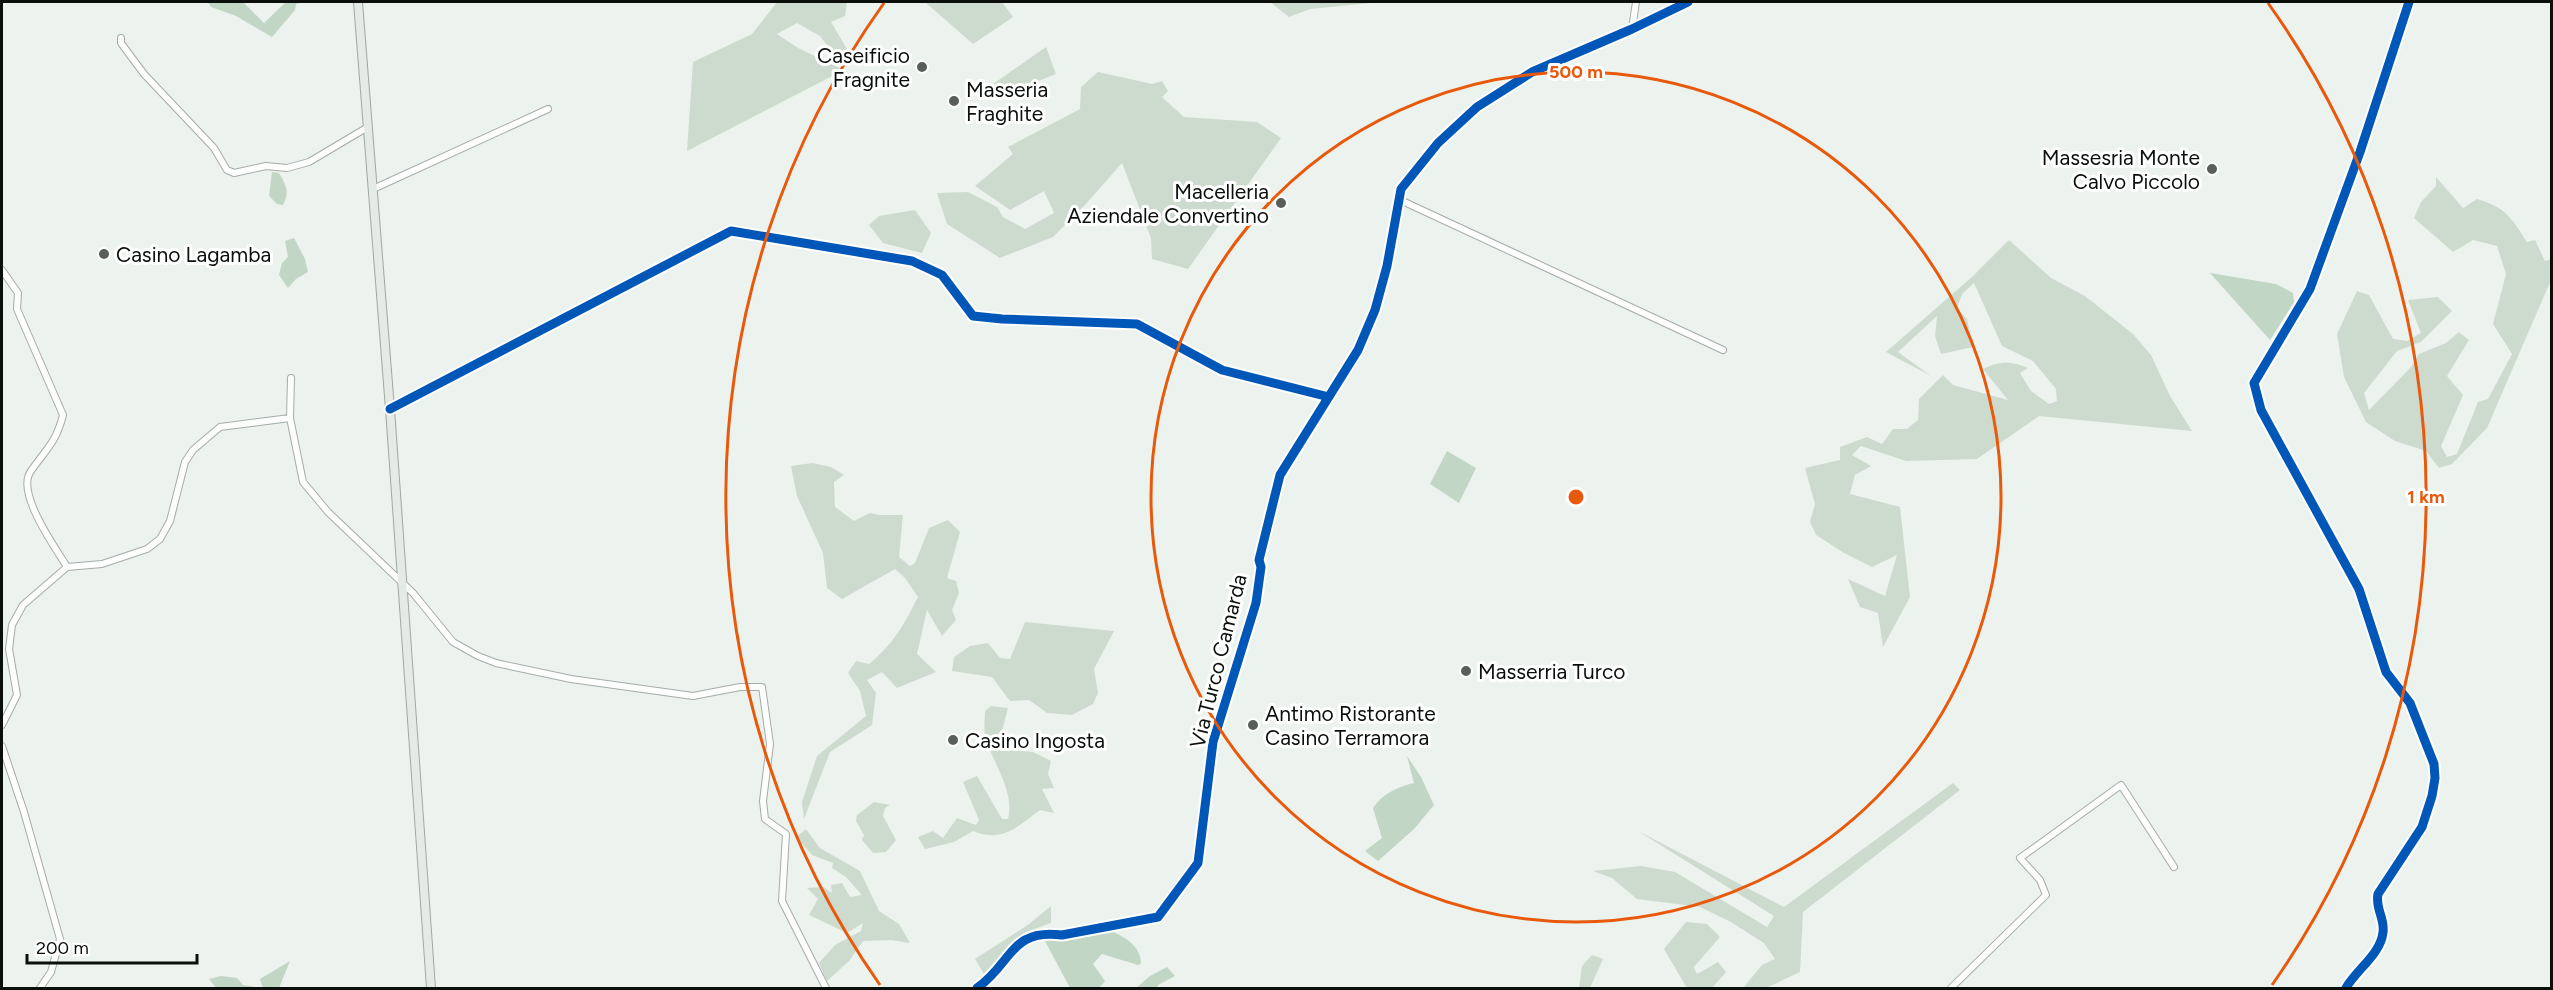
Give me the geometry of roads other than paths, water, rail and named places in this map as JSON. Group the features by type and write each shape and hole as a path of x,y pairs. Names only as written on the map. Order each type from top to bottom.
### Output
{"main road":[{"path":"358,2 390,409 430,988"}],"street":[{"path":"1632,29 1636,2"},
{"name":"Via Turco Camarda","path":"976,988 1029,936 1046,933 1062,935 1158,917 1194,871 1201,852 1214,742 1256,603 1261,567 1259,560 1280,475 1358,350 1381,293 1401,189 1438,143 1477,107 1532,72 1688,2"},
{"path":"2346,988 2377,949 2383,934 2383,923 2376,904 2378,894 2422,827 2432,796 2434,765 2409,703 2385,672 2359,589 2261,410 2254,383 2310,289 2360,152 2409,2"},
{"path":"121,38 121,43 144,74 214,148 227,170 234,173 266,166 287,168 309,162 368,127"},
{"path":"373,189 548,108"},
{"path":"1398,199 1723,350"},
{"path":"390,409 731,231 912,261 942,275 974,316 1137,324 1222,370 1329,398"},
{"path":"2,270 18,293 17,309 63,416 56,438 28,475 27,487 44,530 67,567"},
{"path":"291,378 290,418 303,482 328,512 413,593 453,642 496,663 571,679 693,696 740,687 762,687 770,744 763,801 765,819 786,834 782,901 826,988"},
{"path":"2,725 17,695 9,649 12,625 23,605 67,567 102,564 147,549 160,539 170,521 185,462 193,450 220,427 290,418"},
{"path":"2,746 24,812 60,939 51,972 40,988"},
{"path":"1951,988 2046,895 2040,880 2020,858 2121,785 2174,867"}],"place":[{"name":"Caseificio Fragnite","path":"922,67"},
{"name":"Masseria Fraghite","path":"954,101"},
{"name":"Massesria Monte Calvo Piccolo","path":"2212,169"},
{"name":"Macelleria Aziendale Convertino","path":"1281,203"},
{"name":"Casino Lagamba","path":"104,254"},
{"name":"Masserria Turco","path":"1466,671"},
{"name":"Antimo Ristorante Casino Terramora","path":"1253,725"},
{"name":"Casino Ingosta","path":"953,740"}]}
